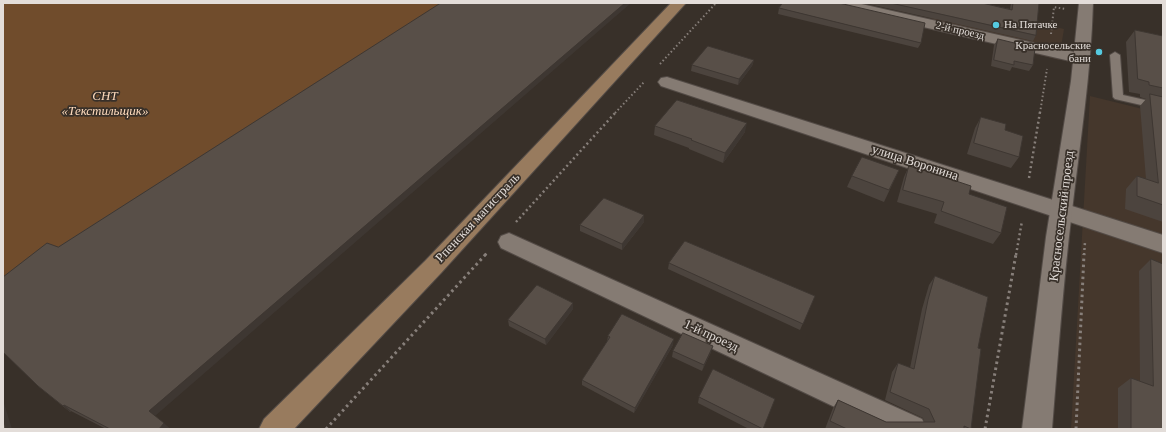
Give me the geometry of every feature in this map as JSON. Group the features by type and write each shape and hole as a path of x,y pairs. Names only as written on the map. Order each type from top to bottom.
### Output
{"main road":[{"name":"Рпенская магистраль","path":"274,429 433,267 679,3"}],"street":[{"name":"2-й проезд","path":"837,3 1083,59"},
{"name":"Красносельский проезд","path":"1037,429 1061,210 1083,59 1086,3"},
{"name":"улица Воронина","path":"662,75 1163,244"},
{"name":"1-й проезд","path":"505,238 912,429"}],"lane":[{"path":"1116,55 1118,97 1163,108"}],"path":[{"path":"662,75 716,3"},
{"path":"326,429 505,238 647,79"},
{"path":"1076,429 1086,218"}],"shaded area":[{"path":"938,3 953,3 1064,29 1059,60 928,27"},
{"path":"1090,96 1163,114 1163,429 1071,429"}],"green space":[{"name":"СНТ «Текстильщик»","path":"3,3 451,3 3,288"}],"building":[{"path":"441,3 625,3 149,411 164,423 159,429 110,429 64,405 63,406 38,386 3,352 3,277 47,243 58,247"},
{"path":"783,3 839,3 925,23 921,43 779,8"},
{"path":"891,3 982,3 1012,10 1013,3 1039,3 1036,35"},
{"path":"1135,30 1163,36 1163,88 1149,85 1149,82 1138,79"},
{"path":"998,39 1035,48 1033,65 1014,61 1014,65 994,60"},
{"path":"708,46 754,60 739,79 692,65"},
{"path":"1150,94 1163,97 1163,205 1137,196 1137,176 1158,183"},
{"path":"677,100 747,123 725,153 655,126"},
{"path":"981,117 1006,124 1005,130 1023,136 1019,157 974,143"},
{"path":"862,157 899,170 889,190 852,176"},
{"path":"909,166 944,176 971,186 969,194 1007,207 1001,233 941,211 944,202 903,190"},
{"path":"604,198 644,215 622,244 580,225"},
{"path":"685,241 815,296 803,324 669,263"},
{"path":"1151,259 1163,264 1163,429 1131,429 1131,378 1153,386"},
{"path":"935,276 988,297 978,348 981,349 971,429 964,426 964,429 847,429 830,421 838,400 886,422 935,422 929,409 890,392 898,363 914,369 928,300"},
{"path":"537,285 573,303 545,339 508,320"},
{"path":"622,314 674,339 635,408 582,380 610,337 608,336"},
{"path":"683,333 713,346 704,365 673,351"},
{"path":"713,369 775,399 763,429 699,397"},
{"path":"3,418 6,429 3,429"}],"place":[{"name":"На Пятачке","path":"996,25"},
{"name":"Красносельские бани","path":"1099,52"}]}
